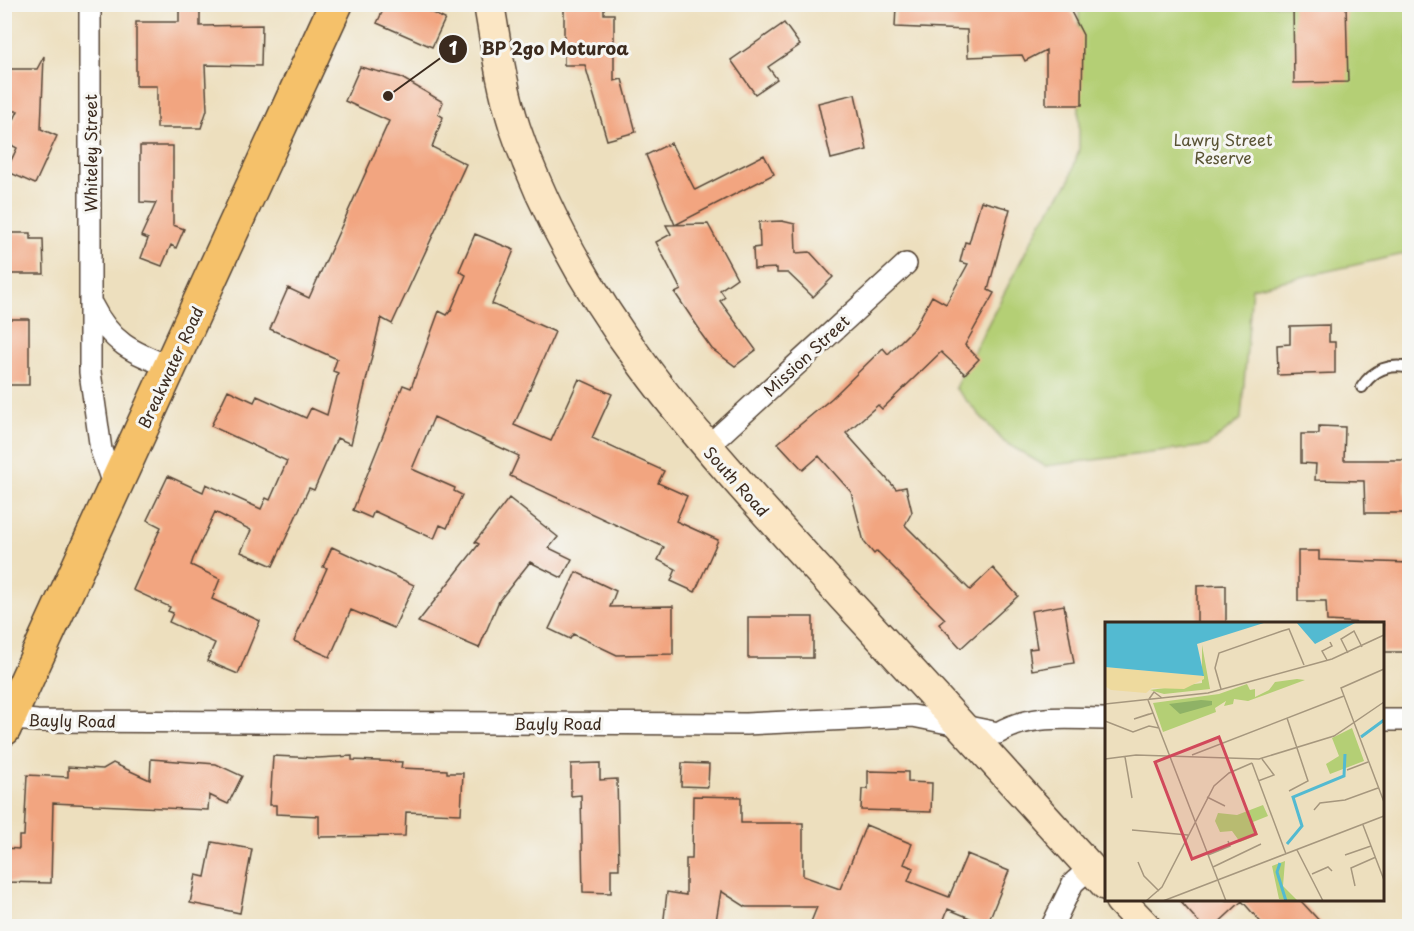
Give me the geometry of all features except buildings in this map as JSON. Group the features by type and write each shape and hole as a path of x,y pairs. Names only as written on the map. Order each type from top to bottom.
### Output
{"highway":[{"name":"Breakwater Road","path":"6,722 336,4"}],"street":[{"name":"Whiteley Street","path":"90,4 91,395 101,450 114,487"},
{"name":"South Road","path":"489,4 514,126 527,161 574,263 637,359 706,448 1099,876"},
{"name":"Mission Street","path":"706,448 906,264"},
{"name":"Whiteley Street","path":"91,302 107,331 117,340 170,367"},
{"name":"Bayly Road","path":"6,722 746,724 913,716 998,732 1013,723 1036,718 1105,719"},
{"path":"1384,720 1410,720"},
{"path":"1052,927 1073,883 1099,876"},
{"path":"1121,901 1145,927"}],"lane":[{"path":"1362,387 1366,380 1380,370 1391,367 1410,368"}],"green space":[{"name":"Lawry Street Reserve","path":"1079,5 1409,5 1409,253 1252,288 1241,419 1207,446 1045,466 1004,442 955,388 1041,222 1069,182 1079,149"}],"place":[{"name":"BP 2go Moturoa","path":"388,96"}]}
